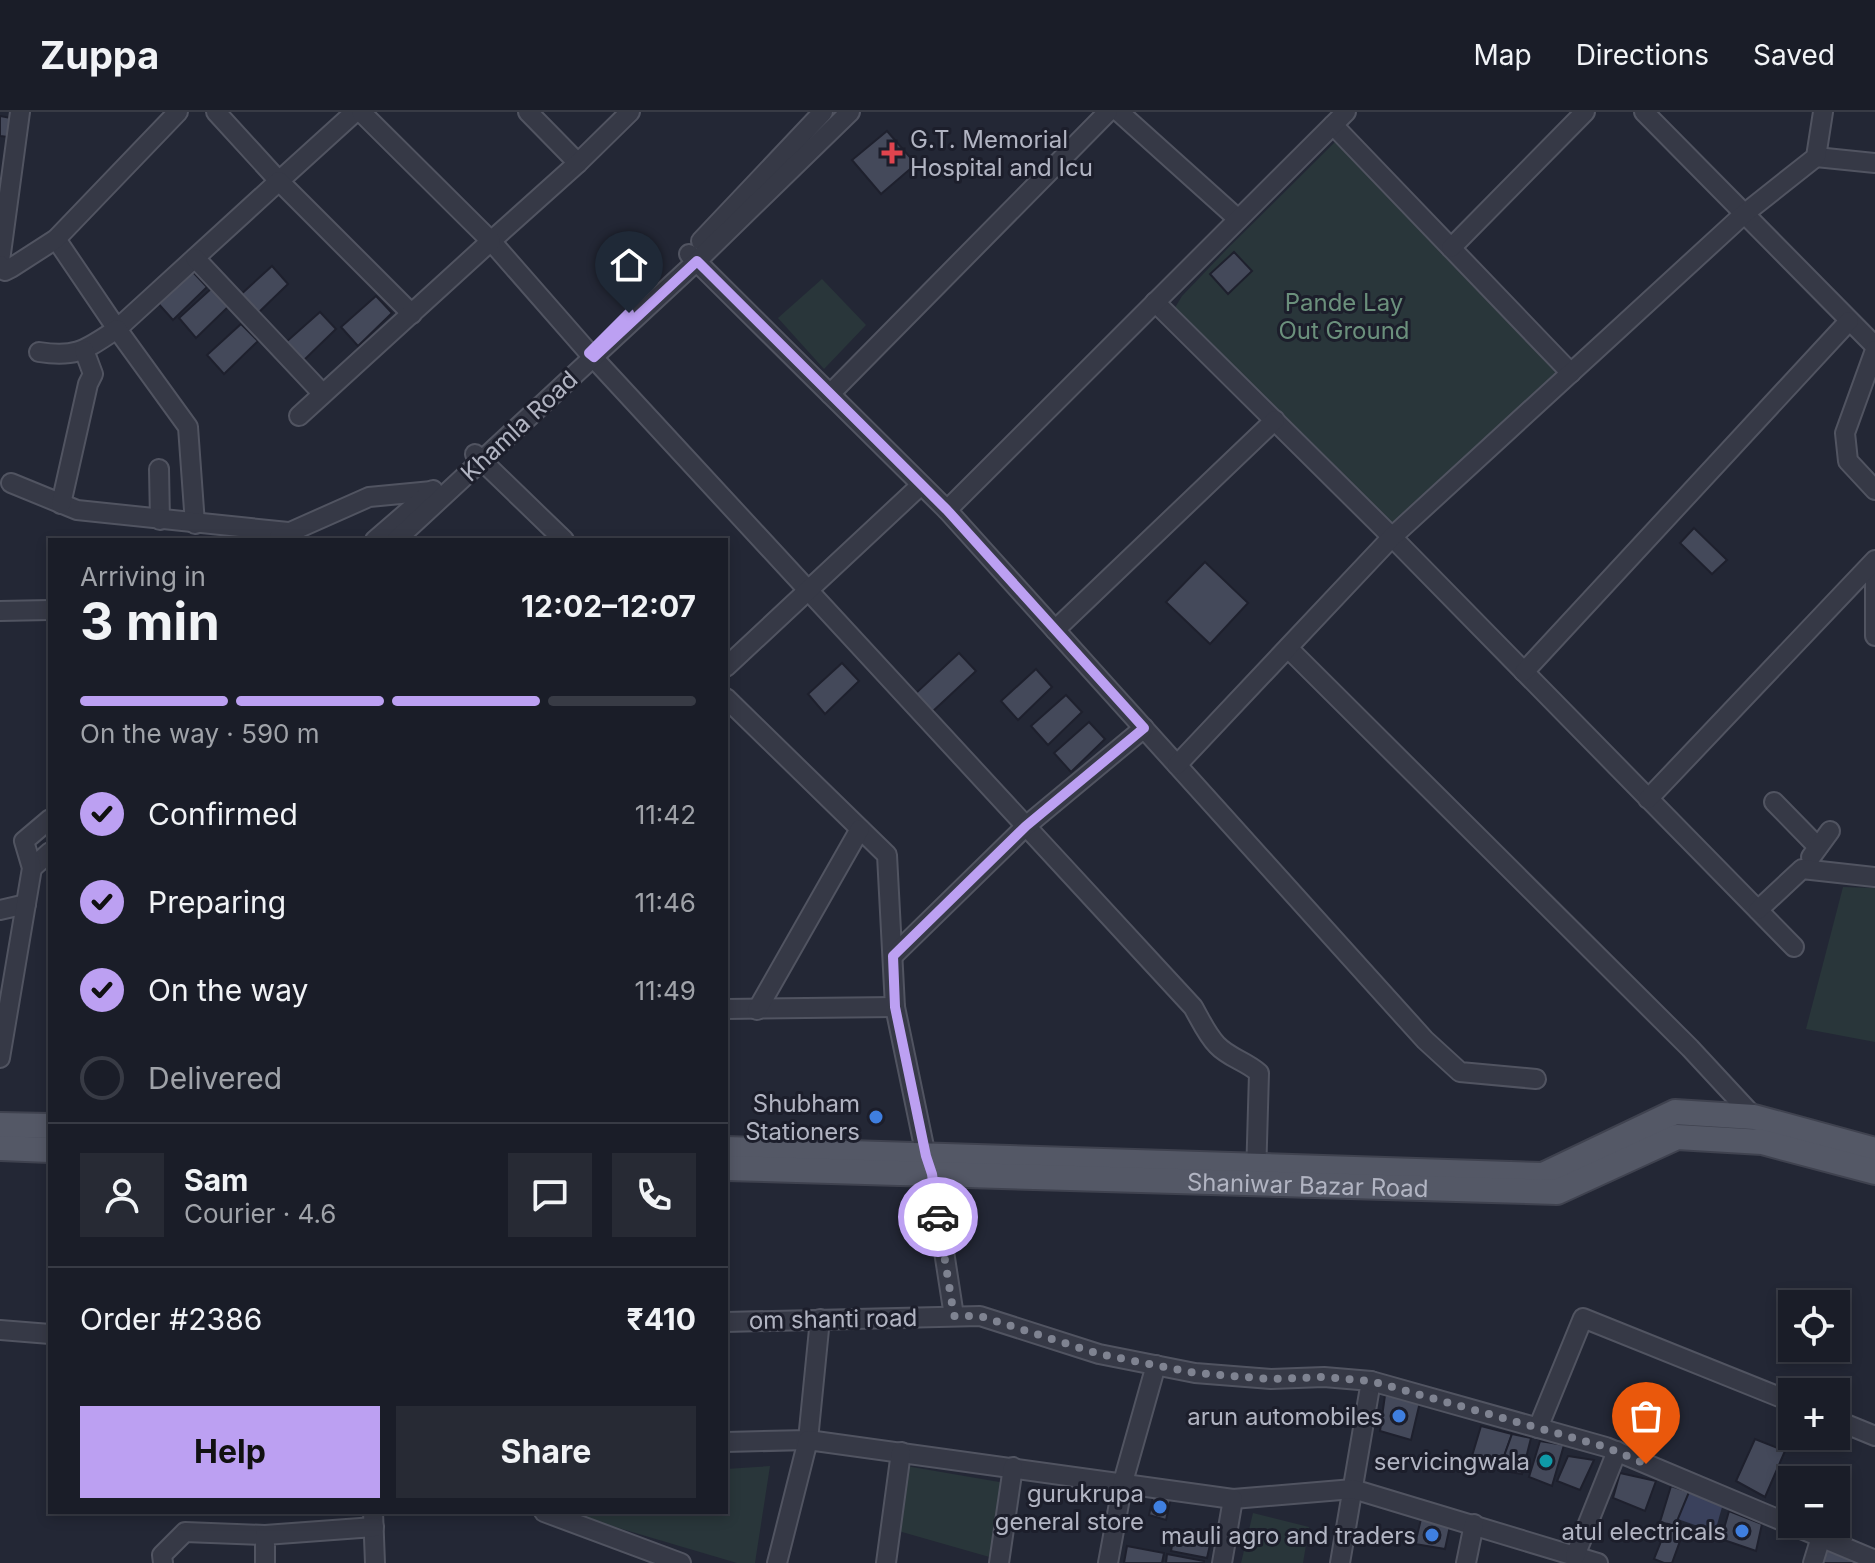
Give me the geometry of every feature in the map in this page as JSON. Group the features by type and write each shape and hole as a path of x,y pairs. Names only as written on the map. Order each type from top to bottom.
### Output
{"main road":[{"name":"Shaniwar Bazar Road","path":"929,1165 1256,1174 1543,1175 1675,1112 1754,1117 1875,1150"},
{"path":"0,1125 48,1126"},
{"name":"Shaniwar Bazar Road","path":"1256,1174 1557,1192 1677,1137 1762,1142 1875,1172"},
{"path":"0,1148 48,1150"},
{"path":"728,1149 929,1165"},
{"path":"728,1168 929,1165"}],"street":[{"path":"20,112 0,263 5,271 56,239 178,112"},
{"path":"216,112 279,181 412,314"},
{"path":"39,352 59,355 84,350 117,329 358,112 491,241 592,355 1193,1007 1216,1044 1259,1073 1256,1174"},
{"path":"528,112 578,163"},
{"path":"299,416 630,112"},
{"name":"Khamla Road","path":"693,257 823,112"},
{"name":"Khamla Road","path":"398,538 479,457 850,112"},
{"path":"830,394 1108,112"},
{"path":"1119,112 1238,219"},
{"path":"1451,248 1585,112"},
{"path":"1644,112 1875,348 1845,433 1848,461 1875,490"},
{"path":"1177,765 1392,537 1744,214 1816,157 1823,112"},
{"path":"947,510 1339,119 1451,248 1571,373"},
{"path":"1816,157 1875,163"},
{"path":"56,239 188,427 195,524"},
{"path":"693,257 947,510 1425,1040 1460,1072 1536,1079"},
{"path":"195,258 322,393"},
{"path":"1155,302 1392,537 1794,947"},
{"path":"1524,672 1849,321"},
{"path":"61,504 88,384 93,374 84,350"},
{"path":"1055,630 1275,420"},
{"path":"479,457 562,538"},
{"name":"Khamla Road","path":"377,538 432,491 479,457"},
{"path":"159,469 160,520"},
{"path":"11,483 77,510 280,536 369,497 432,491"},
{"path":"728,665 921,485"},
{"path":"1648,799 1875,560"},
{"path":"1875,578 1875,636"},
{"path":"0,611 48,610"},
{"path":"1288,648 1690,1048 1754,1117"},
{"path":"728,700 887,855 895,1007 929,1165 954,1316"},
{"path":"893,956 1026,826 1144,728"},
{"path":"1774,802 1818,847"},
{"path":"0,1058 26,904 41,870 24,841 48,821"},
{"path":"757,1010 860,829"},
{"path":"1758,910 1802,869 1830,831"},
{"path":"1802,869 1875,877"},
{"path":"0,910 26,904"},
{"path":"728,1009 895,1007"},
{"name":"om shanti road","path":"728,1322 980,1316 1099,1354 1195,1373 1271,1379 1324,1377 1371,1381 1617,1451 1778,1519"},
{"path":"1538,1428 1583,1318 1778,1396"},
{"path":"777,1563 808,1440 820,1319"},
{"path":"0,1330 48,1334"},
{"path":"1108,1563 1123,1482 1156,1365"},
{"path":"1340,1563 1371,1381"},
{"path":"1850,1426 1875,1436"},
{"path":"728,1442 808,1440 1233,1499 1353,1489 1583,1560 1617,1451"},
{"path":"886,1563 901,1452"},
{"path":"999,1563 1013,1467"},
{"path":"1222,1563 1233,1499"},
{"path":"549,1514 681,1563"},
{"path":"163,1563 162,1555 185,1532 265,1535 374,1519 375,1563"},
{"path":"1466,1563 1474,1524"},
{"path":"265,1535 265,1563"},
{"path":"1813,1563 1821,1538"},
{"name":"om shanti road","path":"1823,1538 1875,1560"}],"green space":[{"name":"Pande Lay Out Ground","path":"1335,142 1391,194 1563,372 1395,527 1173,311 1182,296 1228,248"},
{"path":"822,279 866,325 824,369 778,318"},
{"path":"1843,887 1875,888 1875,1042 1806,1029"},
{"path":"770,1466 755,1563 737,1563 578,1516 728,1514 728,1469"},
{"path":"906,1466 1011,1484 1000,1560 895,1530"},
{"path":"1253,1513 1309,1527 1303,1563 1241,1563"}],"water":[{"path":"1689,1492 1722,1507 1715,1532 1672,1517"}],"building":[{"path":"0,116 11,118 8,137 0,136"},
{"path":"887,131 916,164 881,194 852,160"},
{"path":"1234,252 1252,271 1228,294 1210,274"},
{"path":"272,266 288,284 254,317 237,298"},
{"path":"191,270 207,287 173,320 156,301"},
{"path":"213,287 230,305 196,338 179,318"},
{"path":"376,296 392,313 358,346 341,327"},
{"path":"320,312 336,329 302,362 285,343"},
{"path":"241,324 258,341 224,374 207,355"},
{"path":"1694,528 1727,560 1712,574 1680,543"},
{"path":"1205,562 1248,603 1210,644 1166,602"},
{"path":"959,653 976,671 932,712 915,694"},
{"path":"842,663 859,681 825,714 808,694"},
{"path":"1036,669 1052,687 1018,720 1001,701"},
{"path":"1066,695 1082,712 1048,745 1031,726"},
{"path":"1089,722 1105,739 1071,772 1054,753"},
{"name":"arun automobiles","path":"1385,1395 1420,1402 1411,1440 1380,1431"},
{"path":"1650,1403 1668,1407 1664,1430 1641,1423"},
{"path":"1481,1426 1512,1434 1501,1465 1472,1456"},
{"path":"1512,1434 1531,1438 1522,1474 1499,1470"},
{"path":"1755,1439 1785,1451 1765,1497 1736,1481"},
{"name":"servicingwala","path":"1540,1441 1564,1445 1552,1486 1529,1477"},
{"path":"1568,1456 1594,1460 1580,1490 1557,1481"},
{"path":"1620,1473 1656,1481 1645,1511 1613,1498"},
{"path":"1671,1486 1689,1492 1675,1526 1660,1522"},
{"name":"gurukrupa general store","path":"1154,1492 1171,1498 1166,1520 1149,1515"},
{"name":"atul electricals","path":"1729,1511 1762,1524 1756,1551 1721,1539"},
{"name":"mauli agro and traders","path":"1421,1519 1450,1526 1445,1549 1415,1544"},
{"path":"1668,1524 1684,1530 1672,1563 1664,1563 1654,1559"},
{"path":"1175,1529 1212,1536 1207,1558 1171,1551"},
{"path":"1127,1546 1164,1553 1162,1563 1124,1563"},
{"path":"1823,1549 1856,1560 1855,1563 1819,1563"},
{"path":"1167,1554 1204,1561 1204,1563 1166,1563"}],"way so far":[{"path":"938,1217 954,1316 980,1316 1099,1354 1195,1373 1271,1379 1324,1377 1371,1381 1606,1447 1646,1464"}],"place":[{"name":"G.T. Memorial Hospital and Icu","path":"892,153"},
{"name":"Shubham Stationers","path":"876,1117"},
{"name":"arun automobiles","path":"1399,1416"},
{"name":"servicingwala","path":"1546,1461"},
{"name":"gurukrupa general store","path":"1160,1507"},
{"name":"atul electricals","path":"1742,1531"},
{"name":"mauli agro and traders","path":"1432,1535"}],"route":[{"path":"629,313 589,353 594,357 697,261 947,510 1144,728 1026,826 893,956 895,1007 932,1174 938,1217"}]}
